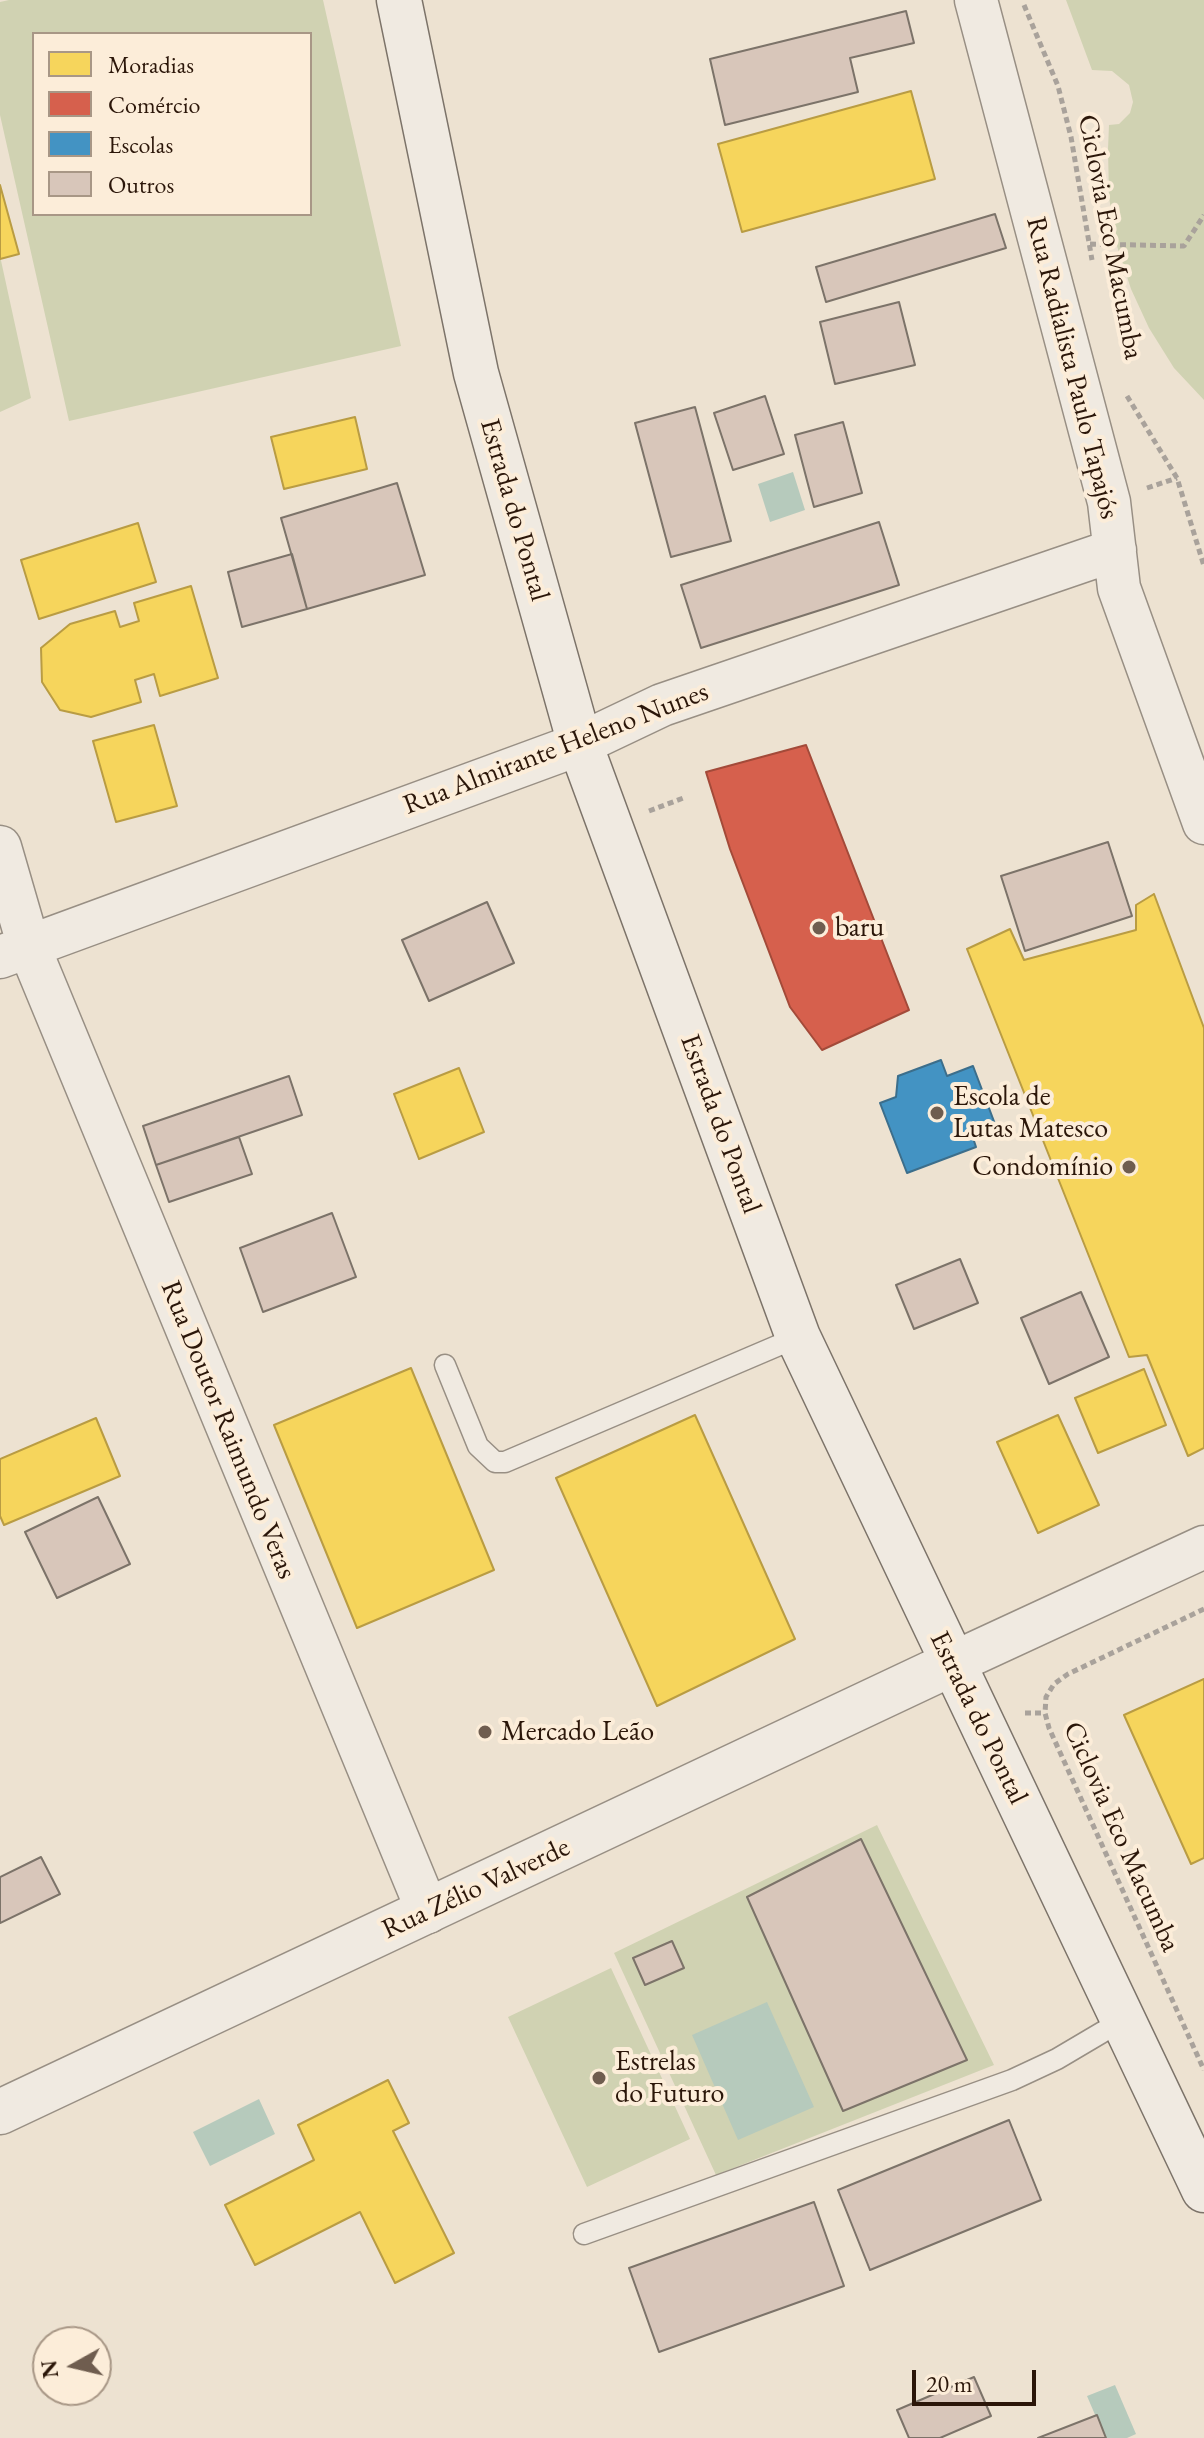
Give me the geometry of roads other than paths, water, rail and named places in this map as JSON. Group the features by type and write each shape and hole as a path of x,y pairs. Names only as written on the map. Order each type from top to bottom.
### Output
{"main road":[{"name":"Estrada do Pontal","path":"399,0 476,373 580,744 798,1337 1204,2190"},
{"name":"Rua Zélio Valverde","path":"0,2112 951,1664"}],"street":[{"name":"Rua Radialista Paulo Tapajós","path":"976,0 1109,502 1119,588 1204,823"},
{"name":"Rua Almirante Heleno Nunes","path":"14,952 580,744 662,705 1115,550"},
{"name":"Rua Doutor Raimundo Veras","path":"0,847 14,952 428,1912"},
{"path":"951,1664 1204,1547"}],"lane":[{"path":"445,1365 478,1446 495,1462 505,1462 798,1337"},
{"path":"584,2234 1012,2080 1057,2059 1123,2020"}],"place":[{"name":"baru","path":"819,928"},
{"name":"Escola de Lutas Matesco","path":"937,1113"},
{"name":"Condomínio","path":"1129,1167"},
{"name":"Mercado Leão","path":"485,1732"},
{"name":"Estrelas do Futuro","path":"599,2078"}]}
